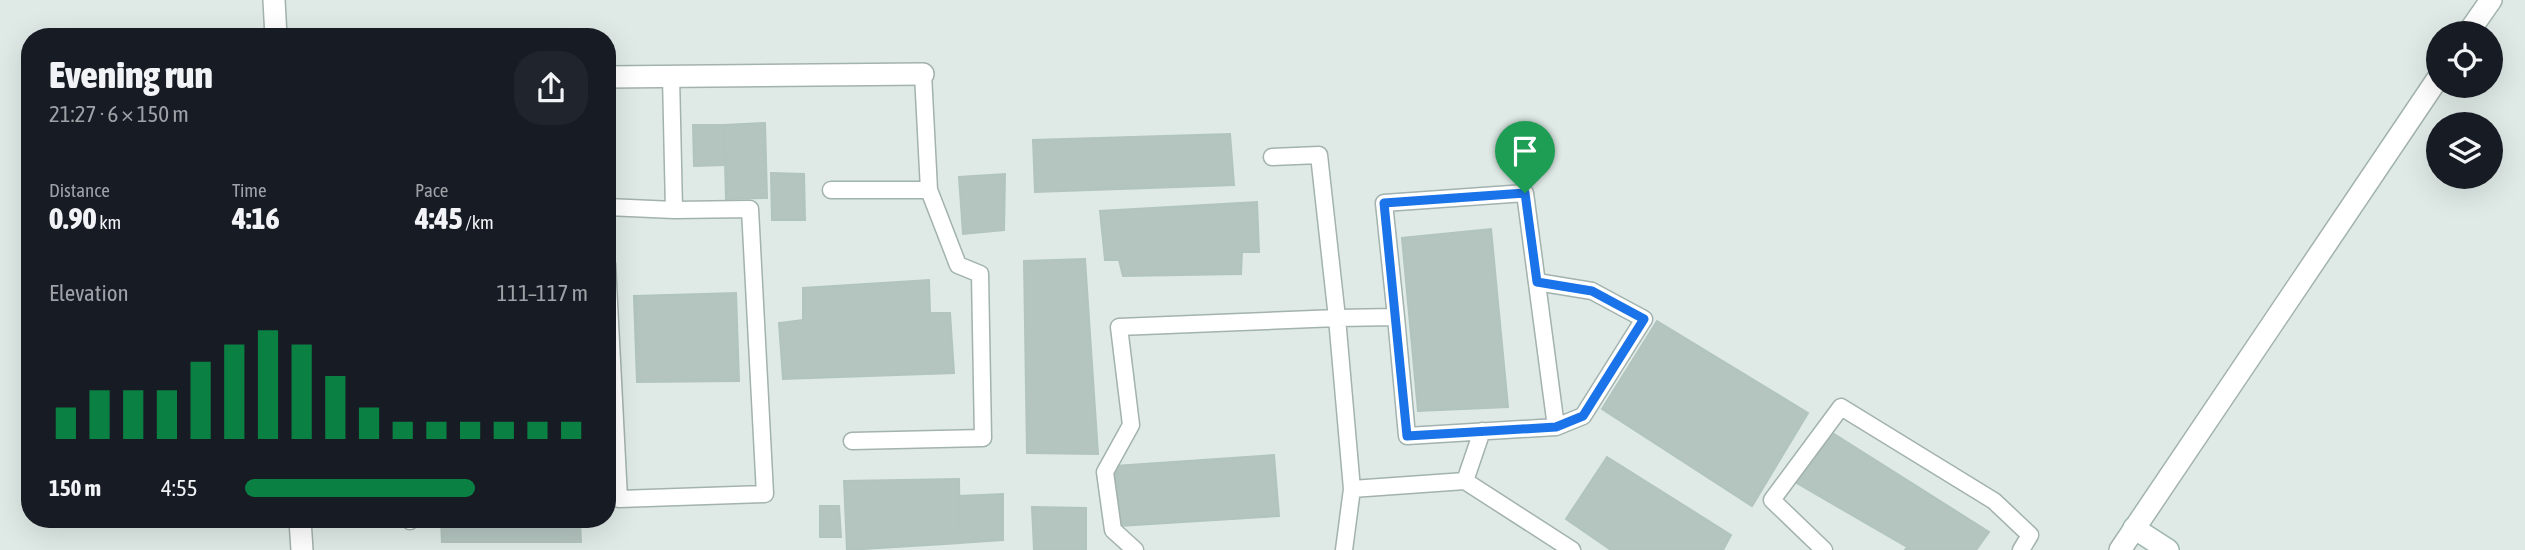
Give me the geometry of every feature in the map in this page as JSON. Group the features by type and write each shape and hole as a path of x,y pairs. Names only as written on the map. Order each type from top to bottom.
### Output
{"street":[{"path":"274,0 276,28"},
{"path":"2476,21 2491,0"},
{"path":"616,77 923,74"},
{"path":"2120,550 2426,96"},
{"path":"301,528 302,550"},
{"path":"2134,528 2168,550"}],"lane":[{"path":"852,441 983,439 980,274 958,265 929,190 923,74"},
{"path":"671,76 674,210"},
{"path":"1272,157 1319,155 1352,489 1344,550"},
{"path":"831,190 929,190"},
{"path":"1537,282 1592,291 1644,319 1583,416 1556,427 1407,436 1384,203 1525,193 1556,427"},
{"path":"616,207 750,209 765,494 619,499 616,440"},
{"path":"1135,550 1112,530 1105,472 1131,425 1119,327 1396,317"},
{"path":"1824,550 1772,500 1841,407 1994,501 2030,535 2021,550"},
{"path":"1465,481 1482,431"},
{"path":"1352,489 1465,481 1572,550"}],"building":[{"path":"765,123 767,198 726,199 724,125"},
{"path":"693,125 724,125 726,165 694,166"},
{"path":"1230,134 1234,185 1035,192 1033,140"},
{"path":"771,173 804,174 805,220 772,220"},
{"path":"1005,174 1004,230 963,234 959,177"},
{"path":"1257,202 1259,252 1242,252 1241,274 1123,276 1119,260 1105,260 1100,211"},
{"path":"1491,229 1508,407 1418,411 1402,238"},
{"path":"1085,259 1098,454 1027,453 1024,261"},
{"path":"929,280 930,313 950,313 954,373 783,379 779,323 803,320 803,288"},
{"path":"736,293 739,381 637,382 634,296"},
{"path":"1657,321 1808,413 1752,506 1602,409"},
{"path":"1831,432 1989,532 1976,550 1905,550 1907,547 1795,482"},
{"path":"1274,455 1279,516 1120,526 1115,466"},
{"path":"1607,457 1731,535 1723,550 1611,550 1566,519"},
{"path":"959,479 960,543 847,550 844,481"},
{"path":"1003,494 1003,540 960,543 959,496"},
{"path":"820,506 839,506 841,537 820,537"},
{"path":"1032,507 1086,508 1086,550 1034,550"},
{"path":"441,528 580,528 581,542 442,542"}],"route":[{"path":"1525,193 1537,282 1592,291 1644,319 1583,416 1556,427 1407,436 1384,203 1525,193"}]}
